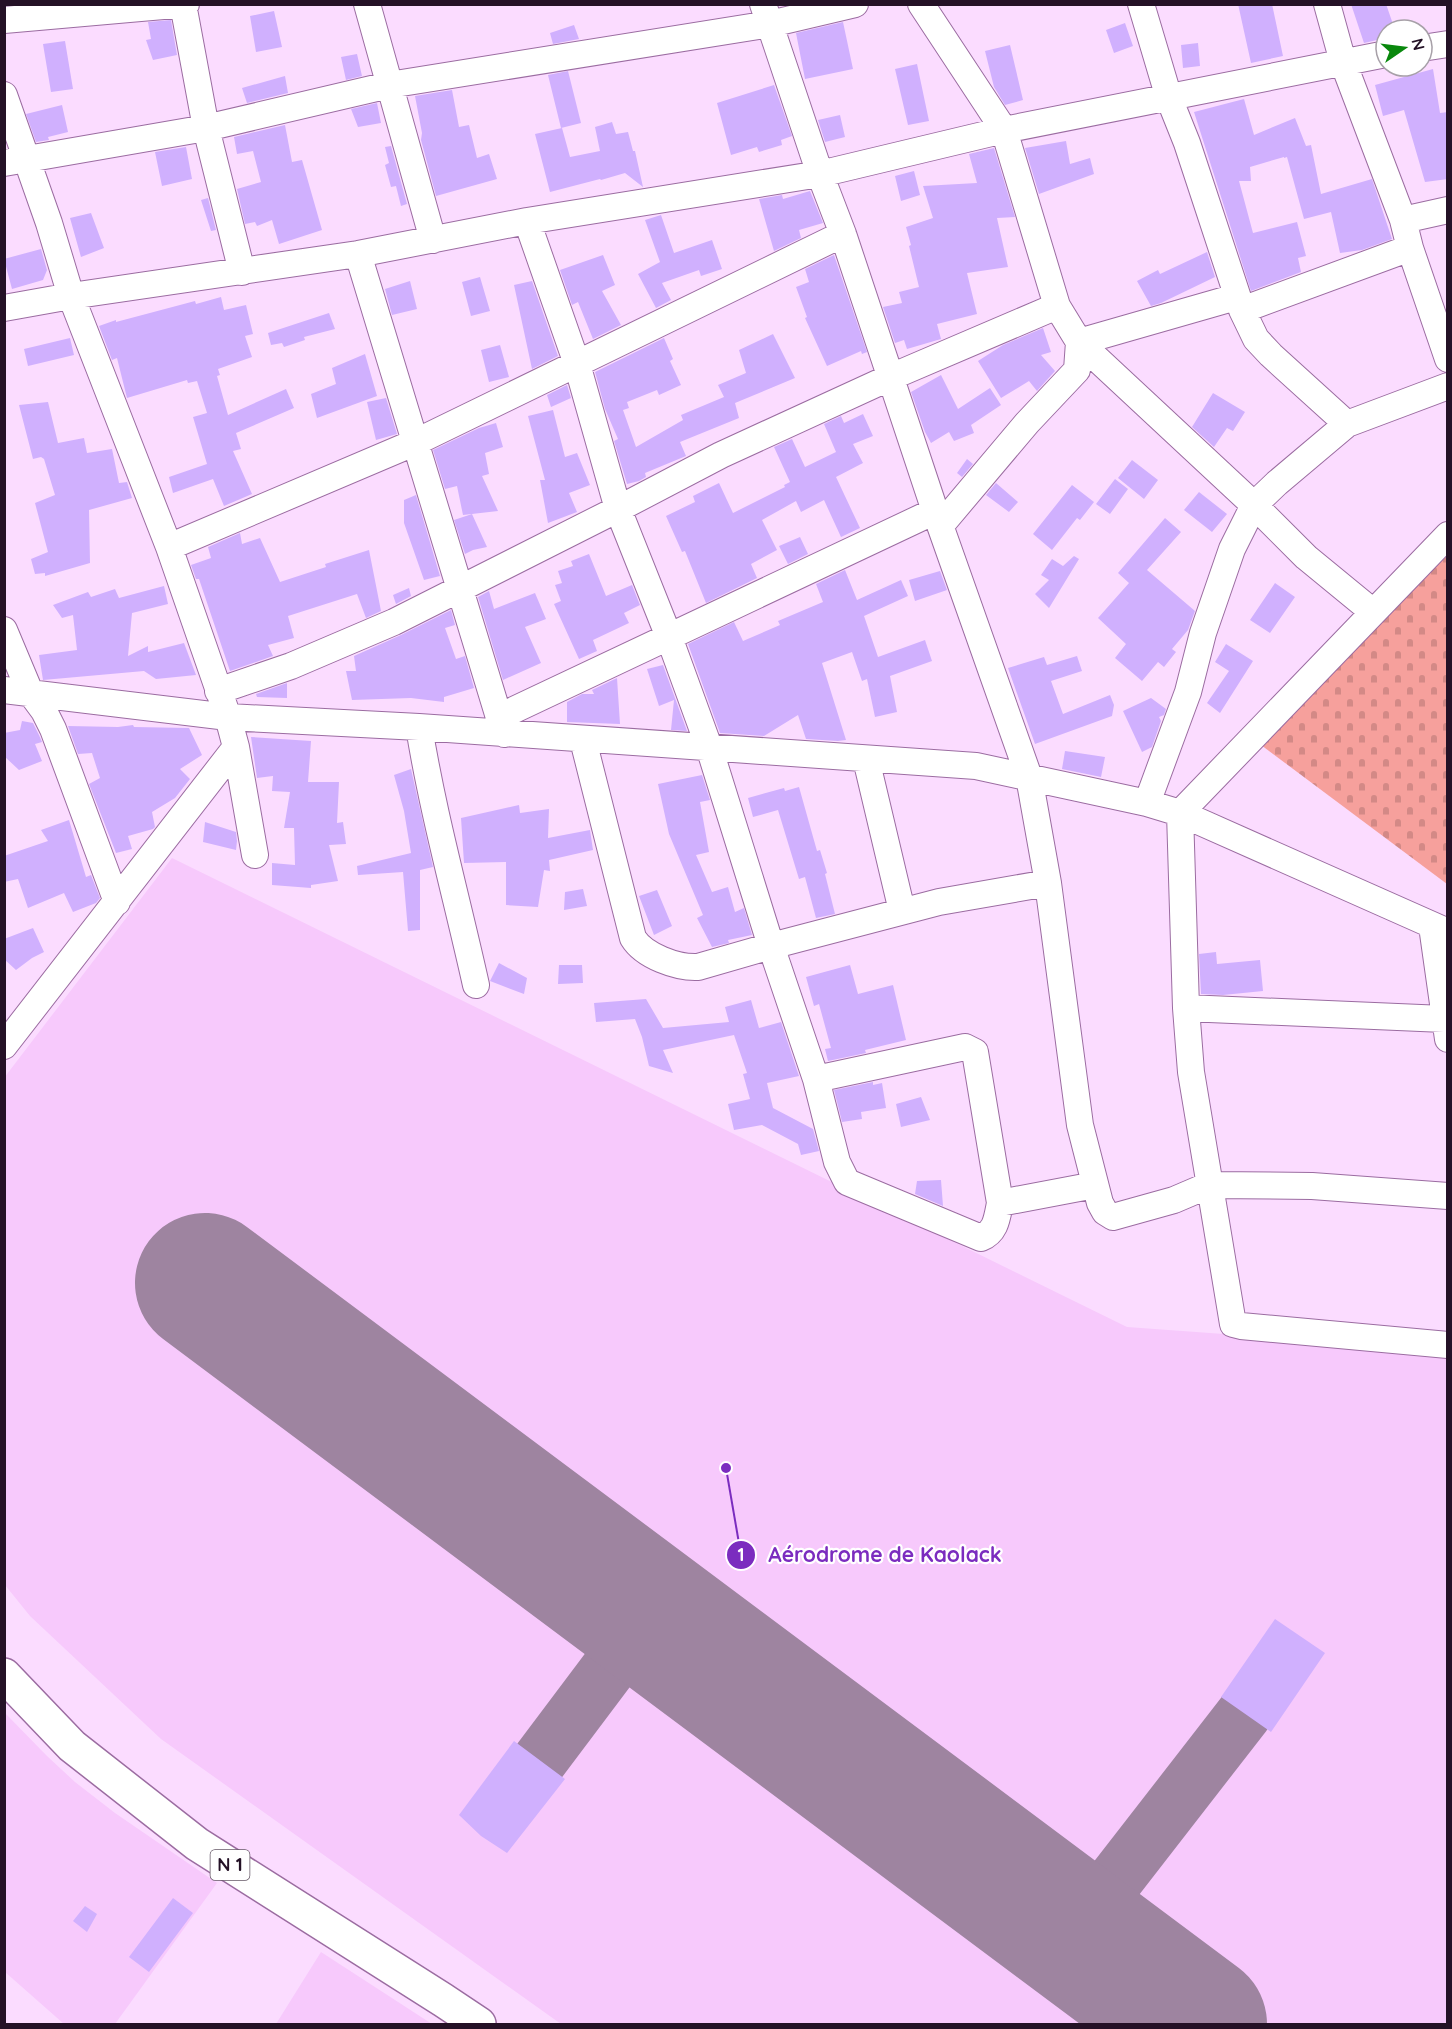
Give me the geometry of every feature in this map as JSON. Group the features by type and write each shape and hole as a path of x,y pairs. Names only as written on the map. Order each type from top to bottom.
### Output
{"highway":[{"name":"N 1","path":"4,1675 72,1746 197,1844 479,2025"}],"street":[{"path":"367,4 433,240"},
{"path":"16,161 206,128 389,86 766,14 855,4"},
{"path":"921,4 1004,130 1057,306 1079,342 1254,505 1306,557 1373,612"},
{"path":"1141,4 1169,98 1187,143 1239,303 1257,339 1271,355 1347,424"},
{"path":"1327,4 1343,62 1403,220 1410,248 1448,359"},
{"path":"4,20 184,5 206,128 242,272"},
{"path":"766,14 1029,777 1048,884 1080,1125 1095,1185 1106,1212 1113,1217 1174,1200 1209,1185 1312,1186 1448,1196"},
{"path":"4,308 358,254 527,221 820,174 1004,130 1374,56"},
{"path":"4,95 16,161 169,547 228,717 236,747 255,855"},
{"path":"1403,220 1448,210"},
{"path":"527,221 577,364 618,509 709,747 771,946 816,1079 837,1162 847,1182 981,1238 993,1230 1000,1203 975,1052 965,1047 816,1079"},
{"path":"169,547 416,442 843,234"},
{"path":"1079,342 1239,303 1410,248"},
{"path":"358,254 501,725"},
{"path":"218,692 291,666 394,622 721,455 891,377 1057,306"},
{"path":"501,725 669,638 938,518 1077,370 1079,342"},
{"path":"1147,803 1188,692 1203,633 1232,549 1254,505 1347,424 1448,386"},
{"path":"1448,535 1180,813 1186,1008 1191,1072 1233,1324 1448,1345"},
{"path":"4,630 17,691 44,711 117,902"},
{"path":"17,691 228,717 419,727 501,725 583,740 976,766 1147,803 1180,813 1440,929 1446,1029 1186,1008"},
{"path":"419,727 443,849 476,985"},
{"path":"583,740 630,928 639,947 674,965 686,968 698,967 939,902 1048,884"},
{"path":"4,1046 236,747"},
{"path":"866,759 902,911"},
{"path":"1000,1203 1095,1185"}],"shaded area":[{"path":"172,858 1127,1327 1447,1350 1447,2024 561,2024 161,1739 30,1616 5,1585 4,1078"},
{"path":"5,1713 75,1782 115,1813 217,1883 115,2024 64,2024 5,1972"},
{"path":"321,1952 432,2024 276,2024"}],"green space":[{"path":"1447,556 1447,884 1253,739"}],"building":[{"path":"1238,4 1272,4 1283,56 1251,63"},
{"path":"1351,4 1386,4 1391,18 1374,18 1374,41 1364,43"},
{"path":"274,11 282,47 256,52 250,16"},
{"path":"171,20 177,55 153,60 146,40 151,39 148,22"},
{"path":"843,22 853,69 805,79 796,33"},
{"path":"1125,23 1133,46 1114,53 1106,30"},
{"path":"574,25 579,39 553,44 550,33"},
{"path":"65,41 73,89 51,92 43,44"},
{"path":"1198,43 1200,66 1183,68 1181,45"},
{"path":"1010,45 1023,100 1005,105 994,87 985,51"},
{"path":"357,54 362,76 346,80 341,57"},
{"path":"917,64 929,121 908,125 895,69"},
{"path":"568,71 581,123 561,128 548,75"},
{"path":"1434,75 1440,113 1448,112 1448,179 1425,182 1404,110 1383,116 1375,85 1400,78 1434,78"},
{"path":"285,76 288,93 247,103 242,88"},
{"path":"774,85 792,136 781,140 782,145 759,152 757,147 731,155 717,103"},
{"path":"452,90 459,127 469,125 477,158 489,154 497,179 436,196 421,140 422,133 415,96"},
{"path":"1244,99 1254,135 1295,118 1306,146 1311,145 1321,194 1372,179 1392,239 1362,250 1340,253 1331,212 1304,219 1287,157 1250,167 1251,181 1239,181 1253,233 1297,222 1306,256 1298,258 1301,272 1251,291 1194,112"},
{"path":"377,103 381,123 358,127 351,109"},
{"path":"62,105 68,132 48,137 49,140 36,142 26,114"},
{"path":"840,115 845,137 825,142 818,120"},
{"path":"612,122 616,134 628,132 643,187 625,173 550,192 535,134 562,128 570,157 600,151 595,127"},
{"path":"285,125 292,162 302,160 322,230 279,244 272,220 257,226 255,222 245,224 237,189 261,182 253,151 237,154 234,137"},
{"path":"1066,141 1070,164 1090,158 1094,174 1039,194 1025,148"},
{"path":"391,146 407,204 401,206 396,186 391,187 385,165 389,163 385,147"},
{"path":"186,147 192,179 162,186 155,152"},
{"path":"994,148 1015,217 997,218 1008,267 967,273 977,314 937,324 941,339 907,349 904,340 895,343 883,307 902,303 899,292 919,287 906,227 933,218 923,186 977,183 969,154"},
{"path":"914,171 920,195 901,201 895,176"},
{"path":"810,191 823,223 799,230 801,238 774,251 759,199 782,195 783,199"},
{"path":"208,198 216,230 211,231 201,200"},
{"path":"91,213 104,248 81,257 70,218"},
{"path":"661,215 674,253 712,240 722,269 701,276 699,270 662,283 671,300 656,308 638,274 660,262 645,220"},
{"path":"41,249 47,270 43,280 12,289 4,259"},
{"path":"1207,252 1215,277 1151,306 1137,281 1158,270 1160,274"},
{"path":"603,255 615,285 602,291 621,325 593,339 578,302 572,305 560,270"},
{"path":"834,255 867,352 862,354 861,351 827,366 805,318 807,317 796,287 809,282 805,269"},
{"path":"480,277 490,311 471,316 462,282"},
{"path":"410,281 417,309 392,315 385,289"},
{"path":"532,281 558,356 532,369 514,285"},
{"path":"221,297 224,310 246,305 253,334 245,336 252,357 218,369 220,375 217,376 228,415 286,389 294,408 236,433 241,449 233,451 252,494 224,506 213,479 173,493 169,477 207,464 193,417 207,413 197,381 188,383 187,380 127,398 117,358 112,360 99,326 195,301 196,304"},
{"path":"329,313 335,329 304,337 305,340 284,347 282,343 271,345 268,333"},
{"path":"1043,328 1051,352 1041,355 1055,371 1037,391 1029,381 1001,398 978,361 1003,345"},
{"path":"773,334 795,378 735,403 739,418 680,442 686,456 645,473 646,477 639,481 627,484 614,441 618,439 605,409 595,372 664,338 673,359 670,361 681,385 659,395 657,390 627,402 629,408 623,410 636,447 683,420 681,415 724,397 718,385 746,373 739,350"},
{"path":"70,338 74,355 28,366 24,349"},
{"path":"500,345 509,377 489,382 481,350"},
{"path":"365,354 377,396 317,418 311,394 336,384 332,368"},
{"path":"941,375 958,409 990,388 1001,405 971,425 974,433 954,441 949,432 931,443 911,392"},
{"path":"567,385 571,398 551,407 547,395"},
{"path":"1213,393 1245,412 1233,431 1227,428 1214,447 1192,427"},
{"path":"386,398 397,434 376,440 367,402"},
{"path":"48,402 58,443 84,438 87,453 112,449 119,483 127,482 132,498 89,510 90,563 45,576 45,573 35,574 31,559 48,552 35,503 55,495 44,459 41,457 33,459 19,405"},
{"path":"553,410 565,457 577,453 590,485 569,493 577,512 548,523 540,480 545,480 528,416"},
{"path":"863,414 873,436 853,444 863,463 836,477 860,528 841,537 824,500 801,512 796,501 762,520 777,550 751,564 757,578 706,603 685,551 682,552 666,516 695,502 693,496 719,483 733,513 785,487 784,485 790,482 774,447 792,439 805,467 836,452 824,424 841,416 844,423"},
{"path":"496,423 503,447 485,453 489,474 482,476 498,511 463,515 457,486 445,489 433,450 479,428"},
{"path":"967,459 973,464 962,477 957,473"},
{"path":"1132,460 1158,480 1144,499 1118,478"},
{"path":"1115,479 1128,489 1110,514 1096,504"},
{"path":"996,483 1018,502 1009,512 986,495"},
{"path":"1072,485 1094,502 1080,520 1077,518 1052,550 1033,534"},
{"path":"1199,492 1227,514 1212,532 1184,510"},
{"path":"416,495 440,576 424,580 404,523 404,500"},
{"path":"472,514 487,547 465,554 454,520"},
{"path":"1165,518 1181,532 1147,570 1195,611 1188,630 1172,649 1176,652 1164,667 1158,662 1142,681 1115,658 1126,644 1098,618 1129,583 1118,573"},
{"path":"240,533 242,544 260,538 280,582 369,550 381,611 366,618 357,594 288,616 294,638 268,645 273,656 230,671 199,579 196,579 191,565 211,558 208,547"},
{"path":"800,537 808,554 788,564 779,546"},
{"path":"589,554 606,596 632,585 640,605 624,613 629,623 593,640 597,651 579,659 554,604 561,601 555,585 562,583 558,571 573,566 571,561"},
{"path":"1074,556 1079,559 1049,608 1035,594 1049,580 1041,575 1052,559 1063,566"},
{"path":"845,570 857,600 901,580 908,596 864,616 878,657 925,640 932,661 890,676 897,712 875,717 867,679 862,681 852,652 822,663 846,740 806,739 798,715 764,736 720,733 688,644 734,622 743,641 780,625 778,621 823,602 816,584"},
{"path":"940,571 947,590 915,601 909,580"},
{"path":"1275,583 1295,597 1270,633 1250,620"},
{"path":"164,586 168,604 132,613 128,656 148,646 148,652 184,643 196,675 156,679 144,671 43,680 39,655 77,650 73,615 62,618 53,605 88,592 91,597 115,589 119,598"},
{"path":"409,588 411,596 396,604 393,595"},
{"path":"489,591 494,609 535,593 546,619 525,627 541,663 503,680 478,597"},
{"path":"451,610 455,625 445,628 456,659 465,656 474,688 444,697 444,702 411,698 352,700 346,671 356,671 354,656"},
{"path":"1226,644 1253,661 1220,713 1207,703 1229,671 1215,662"},
{"path":"1077,656 1082,671 1051,681 1063,714 1110,695 1114,705 1112,716 1035,744 1008,668 1044,657 1047,665"},
{"path":"663,665 687,731 671,730 674,700 659,706 647,669"},
{"path":"617,678 620,724 567,722 567,702 582,694 594,694 592,690"},
{"path":"287,683 287,698 257,697 256,694"},
{"path":"1151,698 1166,709 1164,715 1159,717 1161,721 1152,747 1142,752 1123,711"},
{"path":"22,721 33,723 42,742 35,744 42,761 19,770 4,756 4,733 20,730"},
{"path":"133,725 134,727 189,728 202,755 180,769 190,779 175,798 152,812 155,827 128,836 132,849 116,853 89,784 100,778 92,753 78,754 68,726"},
{"path":"251,737 311,741 308,782 339,782 337,823 343,822 346,844 329,845 338,881 311,885 311,888 272,885 272,863 295,865 294,828 284,828 290,792 272,791 273,776 257,778"},
{"path":"1065,751 1105,757 1101,777 1062,769"},
{"path":"411,769 433,867 420,870 420,930 408,931 403,872 358,875 357,866 411,853 404,811 394,775"},
{"path":"702,775 710,800 700,802 709,852 696,855 712,892 728,887 735,912 744,908 752,935 728,940 729,943 712,947 697,918 703,915 669,834 658,784"},
{"path":"799,787 817,851 820,850 827,873 825,874 835,914 816,918 805,877 799,879 778,810 753,817 748,798 784,788 785,791"},
{"path":"519,805 520,813 549,809 548,838 590,830 593,850 549,860 550,871 544,870 538,907 506,905 506,862 464,863 461,818"},
{"path":"69,820 86,877 91,875 100,898 96,903 73,912 64,893 28,908 18,879 4,882 4,856 48,841 41,830"},
{"path":"205,822 236,832 236,850 203,842"},
{"path":"583,889 587,906 564,910 565,892"},
{"path":"657,890 672,926 654,935 639,896"},
{"path":"33,928 44,952 16,970 4,959 4,939"},
{"path":"1216,952 1217,964 1260,960 1263,991 1223,995 1201,994 1199,954"},
{"path":"499,963 527,978 524,994 490,981"},
{"path":"559,965 582,965 583,983 558,984"},
{"path":"850,965 858,994 893,985 906,1040 865,1050 866,1053 828,1061 825,1049 831,1048 819,1004 814,1006 806,977"},
{"path":"646,999 663,1028 729,1022 725,1007 751,1000 759,1028 781,1022 799,1076 767,1083 773,1108 813,1129 819,1151 801,1155 798,1144 762,1125 734,1130 728,1104 750,1099 743,1074 747,1073 734,1035 663,1050 673,1073 649,1066 635,1019 596,1022 594,1003"},
{"path":"873,1082 873,1085 882,1083 886,1108 861,1112 862,1119 842,1122 834,1090"},
{"path":"921,1097 930,1120 901,1127 896,1104"},
{"path":"941,1180 943,1206 915,1194 917,1181"},
{"path":"1275,1619 1325,1653 1271,1732 1221,1697"},
{"path":"514,1741 565,1779 507,1853 481,1836 459,1815"},
{"path":"173,1898 193,1913 149,1972 129,1957"},
{"path":"85,1906 97,1914 87,1932 73,1921"}],"taxiway":[{"path":"540,1760 649,1615"},
{"path":"1074,1933 1244,1714"}],"runway":[{"path":"205,1283 1197,2024"}],"place":[{"name":"Aérodrome de Kaolack","path":"726,1468"}]}
